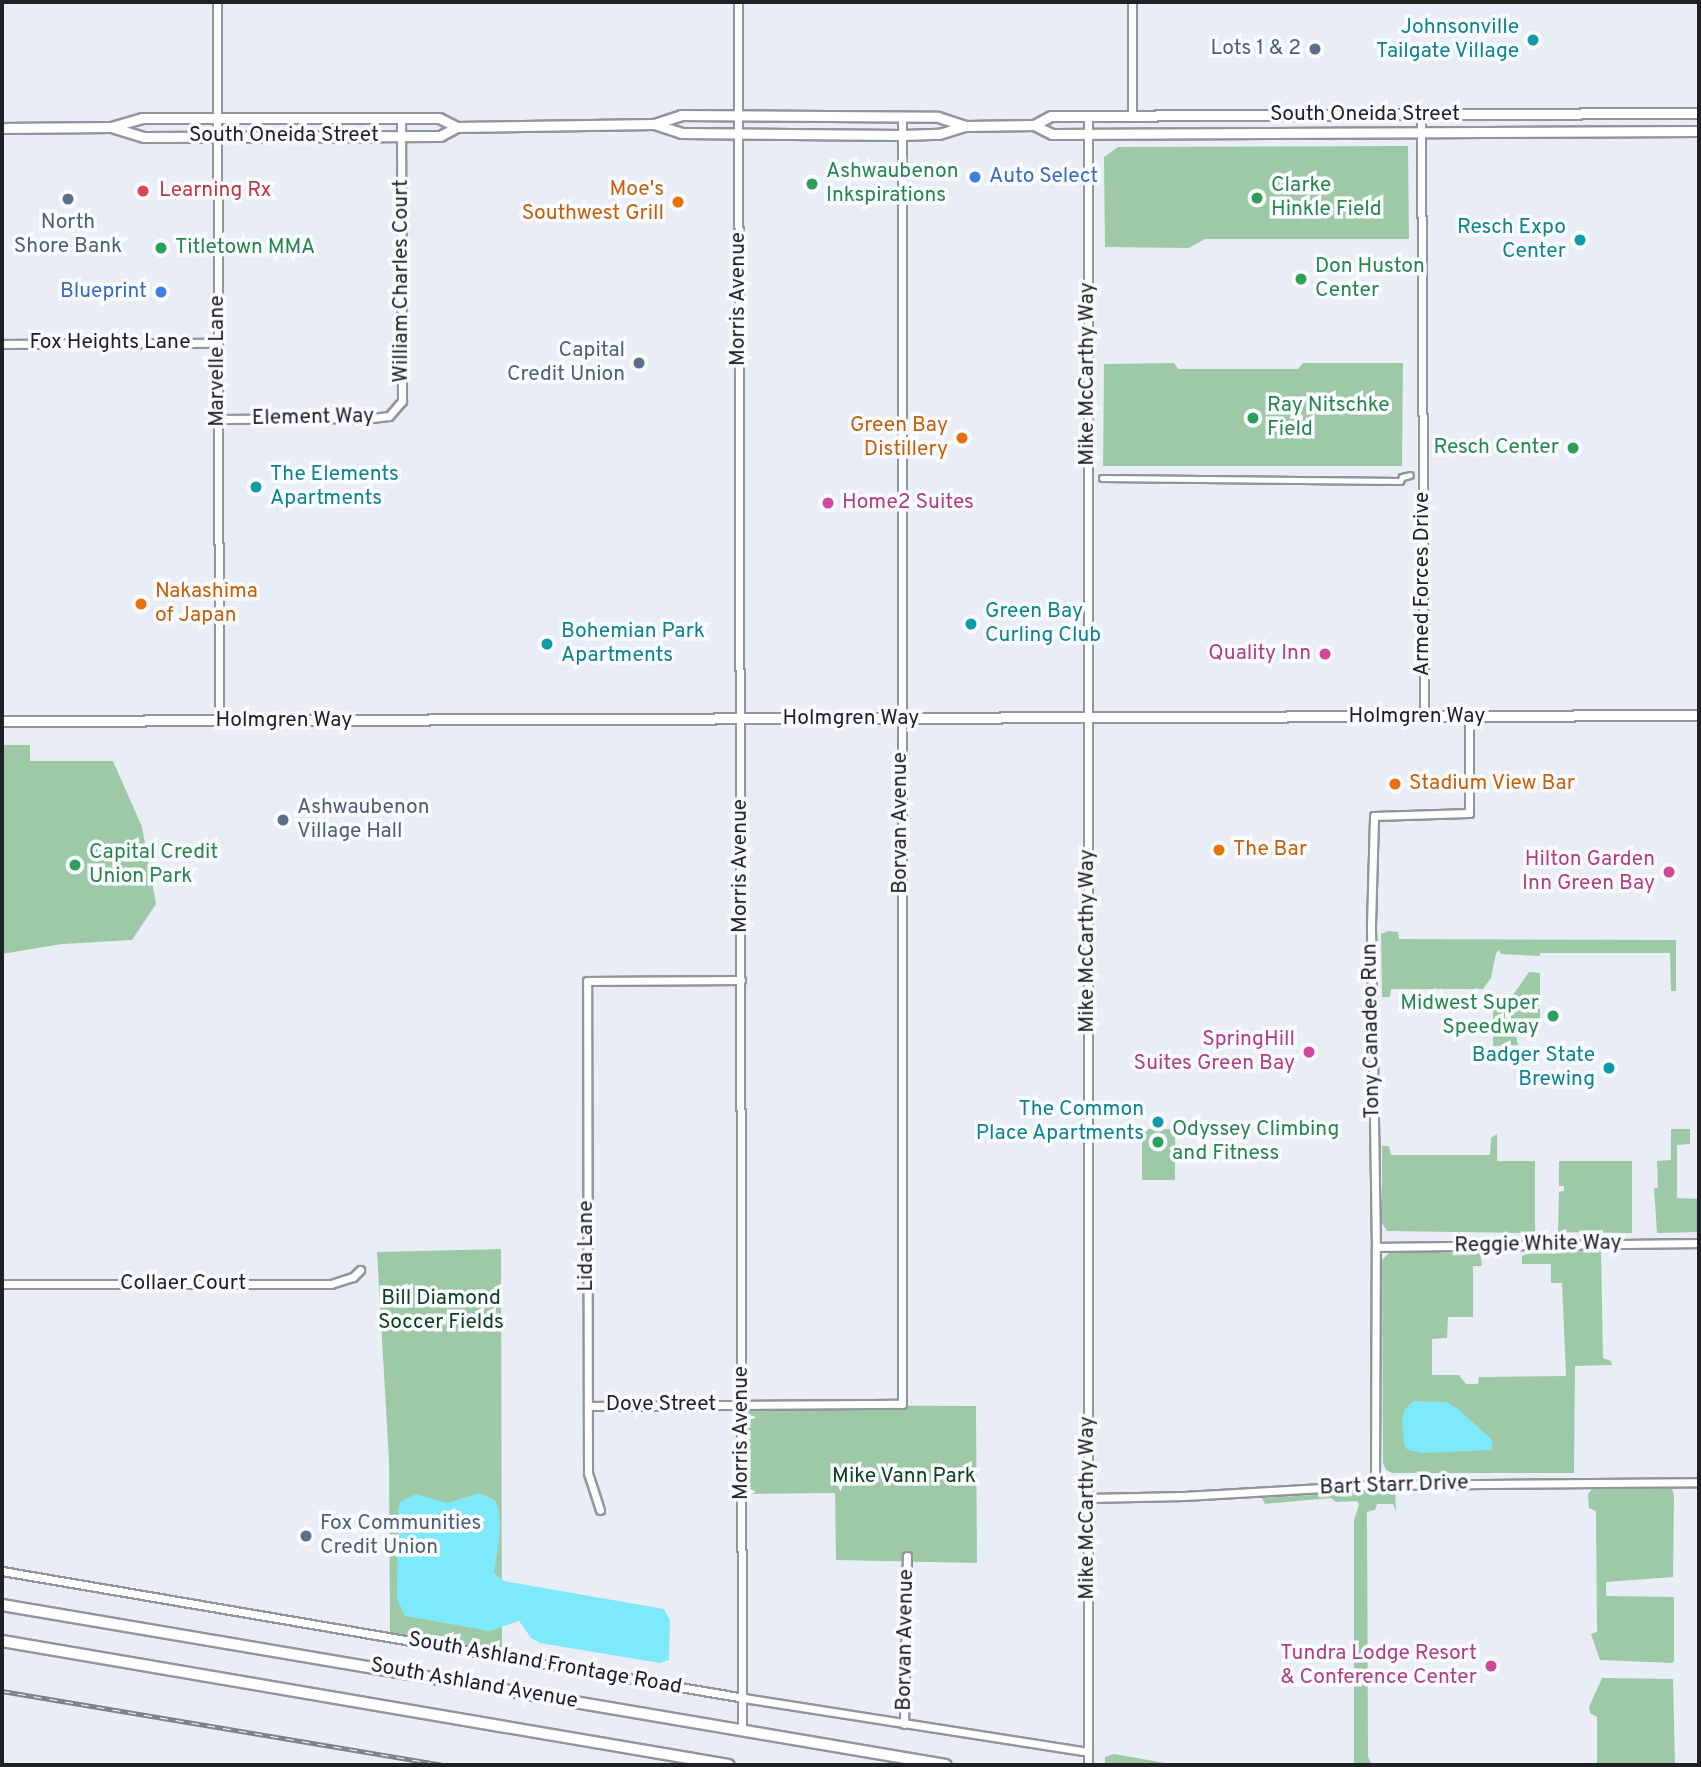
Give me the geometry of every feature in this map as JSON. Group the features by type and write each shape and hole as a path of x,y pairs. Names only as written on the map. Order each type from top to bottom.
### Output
{"main road":[{"name":"South Ashland Avenue","path":"2,1605 946,1765"},
{"name":"South Ashland Avenue","path":"2,1641 729,1765"}],"street":[{"name":"Marvelle Lane","path":"217,2 219,721"},
{"name":"Morris Avenue","path":"738,2 742,1730"},
{"path":"1132,2 1132,116"},
{"name":"South Oneida Street","path":"654,124 681,133 902,135 939,134 966,126 1034,125 1051,116 1699,113"},
{"name":"Armed Forces Drive","path":"1421,115 1424,718"},
{"name":"South Oneida Street","path":"111,127 144,137 401,136 440,135 457,127 654,124 681,116 938,117 966,126"},
{"name":"Mike McCarthy Way","path":"1088,116 1088,1765"},
{"name":"Borvan Avenue","path":"902,117 902,1404"},
{"name":"South Oneida Street","path":"2,128 111,127 142,118 439,118 457,127"},
{"name":"William Charles Court","path":"401,118 402,401"},
{"name":"South Oneida Street","path":"1034,125 1052,134 1699,131"},
{"name":"Fox Heights Lane","path":"2,344 218,343"},
{"name":"Element Way","path":"218,419 372,418 389,416 402,401"},
{"path":"1102,478 1401,481 1402,477 1410,475"},
{"name":"Holmgren Way","path":"2,721 1469,718 1699,715"},
{"name":"Tony Canadeo Run","path":"1375,1485 1376,1247 1371,925 1374,816 1469,813 1469,718"},
{"name":"Lida Lane","path":"600,1510 589,1473 587,981 741,980"},
{"name":"Reggie White Way","path":"1376,1247 1699,1243"},
{"name":"Collaer Court","path":"2,1284 331,1283 353,1277 360,1270"},
{"name":"Dove Street","path":"588,1406 902,1404"},
{"name":"Bart Starr Drive","path":"1088,1498 1184,1496 1375,1485 1699,1482"},
{"name":"Borvan Avenue","path":"904,1724 907,1556"},
{"name":"South Ashland Frontage Road","path":"2,1571 744,1698 1088,1752"}],"green space":[{"name":"Clarke Hinkle Field","path":"1408,146 1409,239 1205,239 1189,248 1105,247 1104,157 1118,147"},
{"name":"Ray Nitschke Field","path":"1174,363 1178,369 1298,369 1303,363 1403,363 1402,466 1103,466 1104,364"},
{"name":"Capital Credit Union Park","path":"2,745 30,745 30,761 113,761 142,827 156,904 132,940 62,944 2,954"},
{"path":"1388,931 1398,932 1399,939 1676,940 1676,991 1671,991 1670,953 1540,953 1540,956 1501,954 1499,950 1491,978 1483,989 1391,989 1390,997 1382,997 1381,934"},
{"path":"1529,972 1540,973 1540,1006 1520,1006 1508,1002"},
{"path":"1507,1004 1540,1009 1540,1025 1519,1025 1516,1035 1518,1045 1493,1046 1493,1008"},
{"name":"Odyssey Climbing and Fitness","path":"1142,1129 1175,1129 1175,1180 1142,1180"},
{"path":"1671,1129 1690,1129 1690,1144 1677,1145 1677,1198 1699,1199 1699,1232 1657,1233 1654,1188 1658,1188 1657,1161 1671,1160"},
{"path":"1497,1134 1497,1161 1535,1161 1535,1233 1387,1231 1382,1223 1382,1146 1389,1146 1391,1155 1490,1155 1491,1138"},
{"path":"1559,1161 1632,1161 1632,1233 1558,1232 1559,1192 1564,1191 1564,1186 1559,1186"},
{"name":"Bill Diamond Soccer Fields","path":"501,1249 502,1657 390,1637 389,1461 377,1252"},
{"path":"1601,1251 1603,1358 1611,1361 1612,1365 1575,1366 1574,1473 1392,1473 1386,1470 1383,1463 1382,1260 1389,1253 1480,1253 1482,1266 1473,1266 1473,1317 1448,1317 1447,1338 1432,1339 1432,1375 1459,1375 1466,1384 1478,1384 1479,1377 1566,1376 1562,1283 1551,1283 1551,1264 1522,1264 1522,1256 1531,1252"},
{"name":"Mike Vann Park","path":"742,1405 976,1406 977,1563 836,1560 835,1493 743,1494"},
{"path":"1592,1489 1672,1489 1673,1577 1606,1582 1606,1596 1674,1597 1672,1663 1600,1660 1591,1634 1597,1632 1596,1511 1589,1508 1588,1494"},
{"path":"1395,1490 1396,1512 1393,1504 1377,1504 1375,1510 1367,1512 1368,1757 1372,1765 1354,1765 1354,1520 1359,1505 1357,1501 1336,1502 1331,1498 1265,1504 1262,1498"},
{"path":"1602,1678 1673,1679 1675,1765 1597,1765 1597,1717 1590,1713 1589,1707"},
{"path":"1114,1754 1176,1765 1105,1765 1105,1757"}],"water":[{"path":"1414,1401 1446,1402 1458,1409 1492,1440 1492,1450 1422,1453 1408,1450 1404,1445 1402,1420 1405,1409"},
{"path":"479,1493 495,1500 499,1511 500,1533 494,1573 504,1581 664,1609 670,1620 669,1660 660,1663 540,1643 531,1638 519,1621 490,1631 405,1616 397,1599 398,1511 400,1502 416,1494 447,1503"}],"railway":[{"path":"2,1691 445,1765"}],"place":[{"name":"Johnsonville Tailgate Village","path":"1533,40"},
{"name":"Lots 1 & 2","path":"1315,49"},
{"name":"Auto Select","path":"975,177"},
{"name":"Ashwaubenon Inkspirations","path":"812,184"},
{"name":"Learning Rx","path":"143,191"},
{"name":"Clarke Hinkle Field","path":"1257,198"},
{"name":"North Shore Bank","path":"68,199"},
{"name":"Moe's Southwest Grill","path":"678,202"},
{"name":"Resch Expo Center","path":"1580,240"},
{"name":"Titletown MMA","path":"161,248"},
{"name":"Don Huston Center","path":"1301,279"},
{"name":"Blueprint","path":"161,292"},
{"name":"Capital Credit Union","path":"639,363"},
{"name":"Ray Nitschke Field","path":"1253,418"},
{"name":"Green Bay Distillery","path":"962,438"},
{"name":"Resch Center","path":"1573,448"},
{"name":"The Elements Apartments","path":"256,487"},
{"name":"Home2 Suites","path":"828,503"},
{"name":"Nakashima of Japan","path":"141,604"},
{"name":"Green Bay Curling Club","path":"971,624"},
{"name":"Bohemian Park Apartments","path":"547,644"},
{"name":"Quality Inn","path":"1325,654"},
{"name":"Stadium View Bar","path":"1395,784"},
{"name":"Ashwaubenon Village Hall","path":"283,820"},
{"name":"The Bar","path":"1219,850"},
{"name":"Capital Credit Union Park","path":"75,865"},
{"name":"Hilton Garden Inn Green Bay","path":"1669,872"},
{"name":"Midwest Super Speedway","path":"1553,1016"},
{"name":"SpringHill Suites Green Bay","path":"1309,1052"},
{"name":"Badger State Brewing","path":"1609,1068"},
{"name":"The Common Place Apartments","path":"1158,1122"},
{"name":"Odyssey Climbing and Fitness","path":"1158,1142"},
{"name":"Fox Communities Credit Union","path":"306,1536"},
{"name":"Tundra Lodge Resort & Conference Center","path":"1491,1666"}]}
